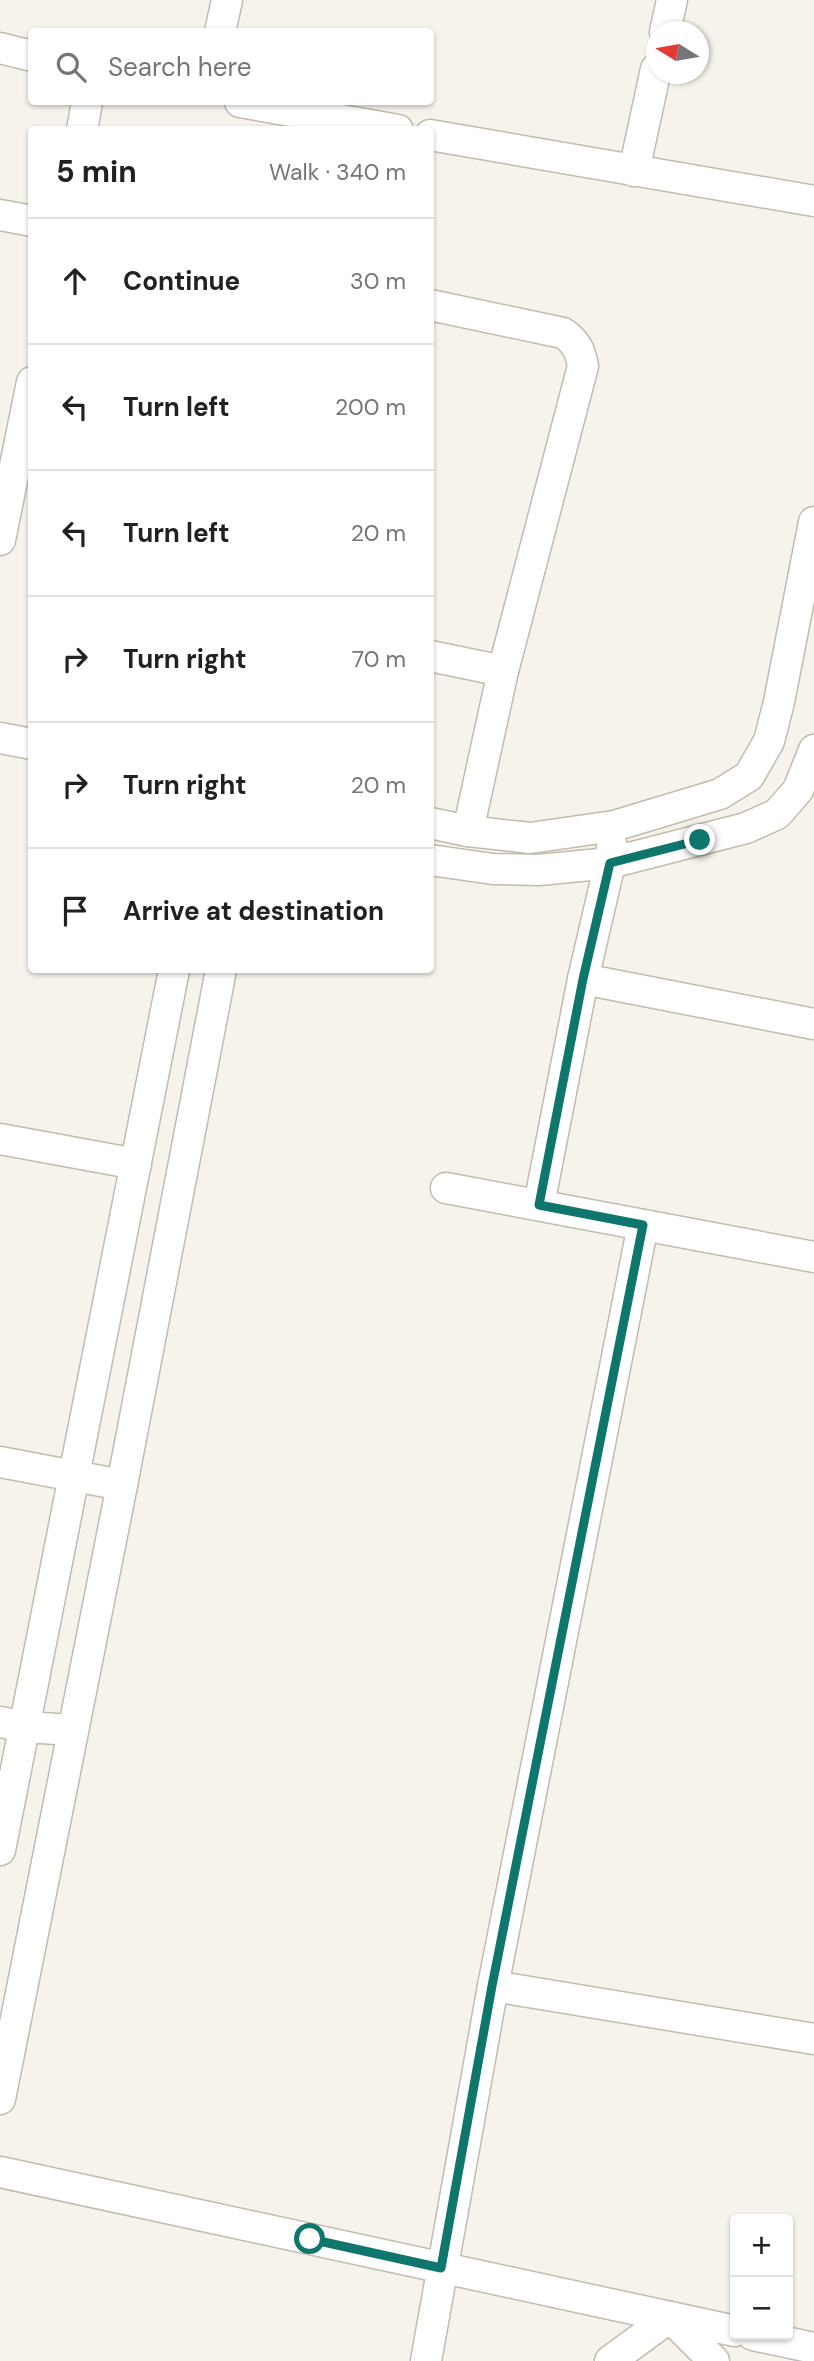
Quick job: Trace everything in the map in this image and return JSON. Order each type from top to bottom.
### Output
[{"type":"street","points":[[221,28],[227,0]]},
{"type":"street","points":[[667,21],[672,0]]},
{"type":"street","points":[[0,48],[28,55]]},
{"type":"street","points":[[634,171],[653,84]]},
{"type":"street","points":[[83,126],[86,105]]},
{"type":"street","points":[[257,105],[375,126]]},
{"type":"street","points":[[434,136],[814,201]]},
{"type":"street","points":[[0,215],[28,219]]},
{"type":"street","points":[[434,305],[563,332],[580,350],[583,366],[503,671],[468,831]]},
{"type":"street","points":[[0,540],[28,402]]},
{"type":"street","points":[[434,824],[468,831],[530,838],[614,826],[720,794],[748,776],[769,741],[814,522]]},
{"type":"street","points":[[434,657],[503,671]]},
{"type":"street","points":[[0,738],[28,743]]},
{"type":"street","points":[[434,861],[493,869],[539,870],[610,863],[746,828],[777,814],[798,790],[814,750]]},
{"type":"street","points":[[539,1205],[583,979],[610,863],[614,826]]},
{"type":"street","points":[[0,1850],[12,1724],[74,1476],[173,973]]},
{"type":"street","points":[[0,2099],[220,973]]},
{"type":"street","points":[[583,979],[814,1024]]},
{"type":"street","points":[[0,1139],[136,1164]]},
{"type":"street","points":[[446,1188],[814,1257]]},
{"type":"street","points":[[426,2361],[492,1986],[643,1225]]},
{"type":"street","points":[[0,1462],[122,1485]]},
{"type":"street","points":[[12,1724],[74,1730]]},
{"type":"street","points":[[492,1986],[814,2039]]},
{"type":"street","points":[[0,2172],[730,2330]]},
{"type":"street","points":[[610,2361],[670,2317]]},
{"type":"street","points":[[670,2317],[714,2361]]},
{"type":"street","points":[[776,2340],[814,2348]]},
{"type":"route","points":[[310,2239],[441,2268],[492,1986],[643,1225],[539,1205],[583,979],[610,863],[700,840]]}]
